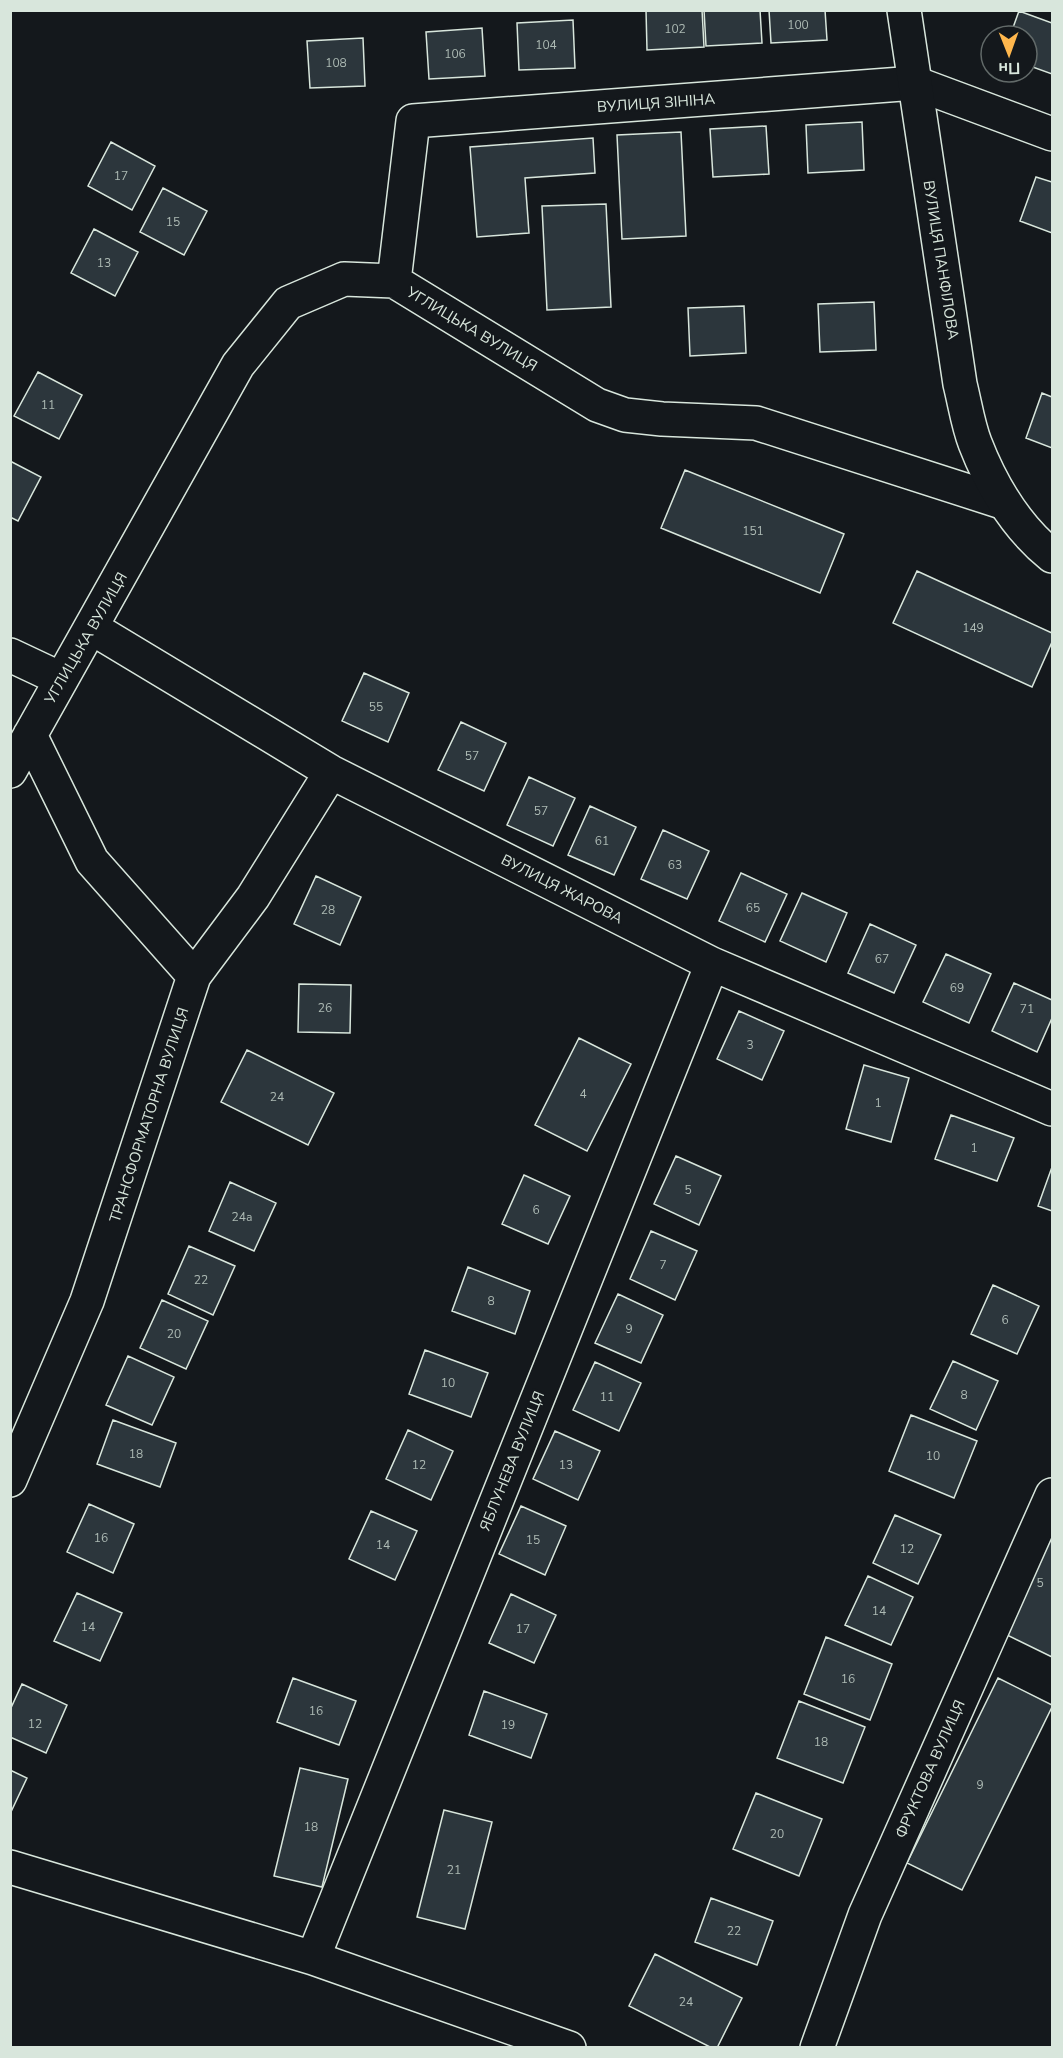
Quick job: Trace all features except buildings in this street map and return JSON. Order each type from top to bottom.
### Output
[{"type":"street","name":"ВУЛИЦЯ ПАНФІЛОВА","points":[[904,10],[960,384],[974,442],[1002,502],[1036,543],[1053,556]]},
{"type":"street","name":"ВУЛИЦЯ ЗІНІНА","points":[[393,281],[413,121],[915,83],[1053,134]]},
{"type":"street","name":"УГЛИЦЬКА ВУЛИЦЯ","points":[[10,771],[238,365],[288,303],[344,279],[393,281],[597,405],[626,415],[756,423],[1002,502]]},
{"type":"street","name":"ВУЛИЦЯ ЖАРОВА","points":[[92,628],[331,772],[712,964],[1053,1109]]},
{"type":"street","points":[[10,655],[61,679]]},
{"type":"street","points":[[30,735],[92,861],[194,976]]},
{"type":"street","name":"ТРАНСФОРМАТОРНА ВУЛИЦЯ","points":[[10,1480],[87,1301],[194,976],[253,897],[331,772]]},
{"type":"street","name":"ЯБЛУНЕВА ВУЛИЦЯ","points":[[312,1958],[712,964]]},
{"type":"street","name":"ФРУКТОВА ВУЛИЦЯ","points":[[817,2048],[865,1915],[1053,1495]]},
{"type":"street","points":[[10,1867],[312,1958],[569,2048]]}]
